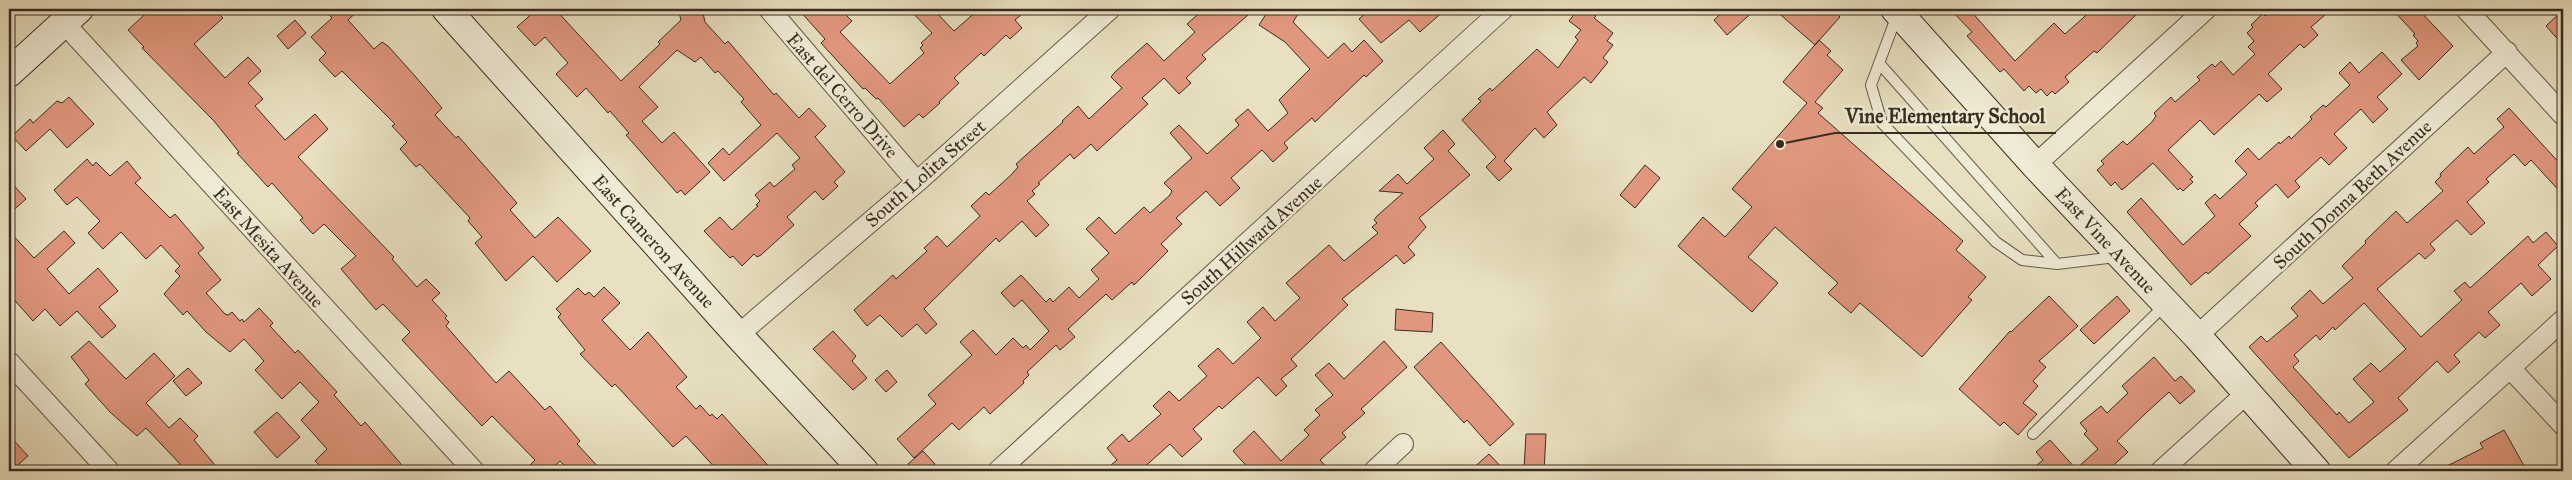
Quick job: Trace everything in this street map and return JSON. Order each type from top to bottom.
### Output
[{"type":"street","name":"East Cameron Avenue","points":[[446,9],[738,335],[864,471]]},
{"type":"street","name":"East del Cerro Drive","points":[[769,9],[917,182]]},
{"type":"street","name":"South Lolita Street","points":[[738,335],[917,182],[1110,9]]},
{"type":"street","name":"South Hillward Avenue","points":[[998,471],[1503,9]]},
{"type":"street","points":[[2036,165],[2206,9]]},
{"type":"street","points":[[2466,9],[2563,114]]},
{"type":"street","name":"East Vine Avenue","points":[[1897,10],[2036,165],[2197,336],[2316,471]]},
{"type":"street","points":[[9,73],[71,16]]},
{"type":"street","name":"East Mesita Avenue","points":[[71,16],[474,471]]},
{"type":"street","name":"South Donna Beth Avenue","points":[[2197,336],[2507,52]]},
{"type":"street","points":[[2396,471],[2563,320]]},
{"type":"street","points":[[9,362],[109,471]]},
{"type":"street","points":[[2510,368],[2563,426]]},
{"type":"street","points":[[2161,471],[2247,393]]},
{"type":"street","points":[[1374,471],[1403,444]]},
{"type":"lane","points":[[1897,10],[1871,85],[1882,123],[1996,242],[2022,260],[2057,264],[2122,257]]},
{"type":"lane","points":[[1879,63],[2057,264]]},
{"type":"lane","points":[[2033,434],[2166,304]]},
{"type":"building","points":[[138,9],[214,9],[223,18],[194,44],[225,78],[248,57],[250,59],[261,71],[248,83],[263,99],[255,106],[285,140],[315,114],[328,129],[298,157],[394,257],[392,259],[417,287],[426,279],[440,293],[432,300],[447,316],[445,318],[449,322],[446,326],[496,383],[509,371],[545,410],[550,406],[580,441],[577,444],[602,471],[570,471],[560,461],[549,471],[524,471],[535,460],[492,416],[482,426],[402,340],[410,332],[383,304],[376,310],[341,269],[356,256],[324,224],[313,234],[300,220],[303,218],[272,183],[268,187],[237,153],[239,152],[214,121],[142,48],[144,47],[128,30],[144,15]]},
{"type":"building","points":[[324,9],[360,9],[348,20],[374,49],[382,42],[388,46],[415,76],[442,108],[435,115],[456,138],[458,136],[517,203],[510,210],[535,238],[558,217],[591,251],[557,282],[533,256],[506,281],[475,243],[482,237],[468,221],[470,218],[420,164],[416,167],[400,149],[407,142],[392,126],[395,124],[342,71],[335,77],[319,60],[326,53],[311,37],[332,18]]},
{"type":"building","points":[[544,9],[555,9],[621,81],[660,44],[658,42],[681,20],[678,9],[702,9],[705,22],[725,44],[728,41],[774,95],[776,93],[799,118],[809,108],[826,126],[815,137],[845,172],[834,182],[838,186],[823,200],[815,191],[787,217],[794,225],[761,255],[757,257],[754,254],[742,266],[733,256],[730,258],[704,231],[720,217],[732,230],[758,206],[756,205],[760,201],[755,195],[770,182],[774,187],[795,169],[792,165],[800,158],[777,133],[724,181],[708,163],[723,148],[729,155],[761,125],[741,102],[744,99],[718,71],[715,73],[701,57],[695,62],[677,50],[639,87],[658,107],[642,121],[662,143],[674,132],[710,172],[685,195],[681,190],[677,193],[626,135],[629,133],[610,111],[608,113],[586,88],[577,97],[556,74],[568,63],[545,37],[535,46],[517,27],[536,10],[539,13]]},
{"type":"building","points":[[798,9],[840,9],[852,21],[840,32],[890,84],[924,53],[920,48],[923,45],[921,43],[932,33],[909,9],[933,9],[954,31],[979,9],[1028,9],[1015,20],[1022,28],[1010,39],[1006,35],[984,56],[981,53],[954,78],[959,83],[940,103],[923,118],[919,114],[904,127],[878,98],[876,99],[865,88],[863,89],[821,43],[825,39]]},
{"type":"building","points":[[1204,9],[1255,9],[1202,55],[1206,59],[1186,78],[1191,83],[1179,94],[1164,78],[1142,98],[1148,104],[1097,151],[1091,144],[1074,159],[1070,154],[1038,183],[1040,184],[1032,191],[1035,194],[1027,201],[1049,225],[1036,237],[1022,221],[999,242],[996,238],[924,309],[937,324],[926,334],[917,324],[902,337],[880,315],[867,326],[854,310],[893,275],[896,279],[927,251],[924,248],[937,236],[947,247],[980,216],[971,206],[986,192],[989,195],[1011,175],[1018,167],[1016,164],[1078,106],[1089,119],[1122,88],[1111,77],[1147,43],[1164,61],[1195,32],[1187,24]]},
{"type":"building","points":[[1278,9],[1301,9],[1293,22],[1328,58],[1344,43],[1352,52],[1364,40],[1383,61],[1366,77],[1364,75],[1315,122],[1312,118],[1284,143],[1288,148],[1273,162],[1262,150],[1231,178],[1240,188],[1220,206],[1206,191],[1176,218],[1182,224],[1161,244],[1168,251],[1134,285],[1132,282],[1112,300],[1106,294],[1068,329],[1075,337],[1060,350],[1056,345],[1027,372],[1029,375],[1023,381],[1024,383],[990,414],[984,407],[959,430],[952,423],[914,458],[897,439],[936,404],[928,395],[972,355],[960,342],[973,330],[996,355],[1013,338],[1023,348],[1026,345],[1030,350],[1049,331],[1022,300],[1014,307],[1001,293],[1021,275],[1046,302],[1050,298],[1053,302],[1069,287],[1079,298],[1099,279],[1091,270],[1109,253],[1086,229],[1099,217],[1115,234],[1144,207],[1150,213],[1170,195],[1172,191],[1164,183],[1192,158],[1170,133],[1179,125],[1207,154],[1239,125],[1235,120],[1248,109],[1268,131],[1288,113],[1279,100],[1310,69],[1285,42],[1259,25],[1268,11],[1274,15]]},
{"type":"building","points":[[1370,9],[1446,9],[1420,32],[1409,20],[1381,43],[1359,19]]},
{"type":"building","points":[[1578,9],[1586,9],[1613,33],[1607,41],[1613,45],[1603,58],[1608,62],[1591,83],[1584,77],[1547,112],[1557,125],[1544,138],[1535,128],[1504,161],[1512,169],[1499,181],[1486,167],[1496,157],[1462,120],[1481,101],[1478,99],[1490,88],[1492,91],[1537,49],[1558,68],[1578,40],[1575,37],[1581,30],[1569,21]]},
{"type":"building","points":[[1726,9],[1756,9],[1727,35],[1714,20]]},
{"type":"building","points":[[1774,9],[1831,9],[1840,17],[1815,45]]},
{"type":"building","points":[[1950,9],[1969,9],[2015,61],[2054,23],[2065,34],[2093,9],[2142,9],[2097,53],[2094,51],[2065,77],[2069,82],[2055,94],[2052,91],[2047,96],[2041,89],[2036,93],[2029,86],[2024,91],[2004,69],[2000,72],[1967,36],[1972,32]]},
{"type":"building","points":[[2273,9],[2332,9],[2311,27],[2318,35],[2304,48],[2300,44],[2268,74],[2282,89],[2267,102],[2259,94],[2214,135],[2200,120],[2168,150],[2193,177],[2190,179],[2193,182],[2183,191],[2180,188],[2178,190],[2153,163],[2122,190],[2115,182],[2111,186],[2097,170],[2104,164],[2101,161],[2123,141],[2127,145],[2152,122],[2156,116],[2154,113],[2171,97],[2175,102],[2200,80],[2197,77],[2212,64],[2215,67],[2221,61],[2233,75],[2255,54],[2248,47],[2254,41],[2247,33],[2253,27],[2251,25],[2263,13],[2265,16]]},
{"type":"building","points":[[2392,9],[2418,9],[2453,46],[2419,80],[2401,60],[2418,46],[2416,43],[2418,41],[2413,35],[2415,34]]},
{"type":"building","points":[[2563,10],[2563,45],[2546,26]]},
{"type":"building","points":[[295,20],[306,33],[288,49],[277,36]]},
{"type":"building","points":[[1819,40],[1831,51],[1827,55],[1843,70],[1815,102],[1823,108],[1818,113],[1963,241],[1956,250],[1986,277],[1968,297],[1972,300],[1922,357],[1860,303],[1851,313],[1828,293],[1838,283],[1775,227],[1748,257],[1778,283],[1752,312],[1678,246],[1703,217],[1725,237],[1752,207],[1732,189],[1807,103],[1783,82]]},
{"type":"building","points":[[2382,52],[2402,74],[2377,97],[2388,109],[2373,123],[2361,109],[2334,134],[2347,148],[2329,165],[2321,157],[2295,181],[2300,187],[2288,198],[2276,184],[2255,203],[2258,206],[2239,224],[2251,236],[2208,274],[2206,272],[2191,285],[2127,212],[2141,198],[2183,245],[2215,216],[2205,203],[2215,194],[2220,199],[2247,174],[2235,161],[2248,148],[2259,160],[2279,142],[2280,144],[2289,136],[2291,139],[2312,119],[2310,117],[2323,105],[2326,107],[2350,85],[2339,73],[2350,62],[2359,73]]},
{"type":"building","points":[[69,97],[94,124],[67,148],[50,129],[26,151],[12,136],[30,119],[33,123],[57,101],[62,103]]},
{"type":"building","points":[[2509,108],[2563,167],[2563,195],[2531,160],[2525,166],[2514,154],[2486,179],[2489,182],[2467,202],[2485,223],[2471,235],[2457,220],[2430,244],[2435,250],[2425,259],[2419,253],[2377,289],[2421,337],[2462,300],[2454,291],[2465,282],[2470,288],[2528,236],[2533,243],[2546,232],[2558,246],[2538,265],[2551,279],[2532,296],[2521,283],[2488,312],[2500,325],[2485,338],[2479,332],[2454,355],[2460,362],[2448,373],[2437,361],[2398,398],[2408,410],[2349,458],[2249,347],[2261,336],[2267,342],[2298,316],[2291,308],[2310,290],[2323,304],[2353,278],[2342,266],[2396,211],[2407,223],[2443,191],[2435,182],[2441,176],[2440,174],[2468,147],[2474,154],[2504,127],[2497,119]],"holes":[[[2364,303],[2406,349],[2380,372],[2371,363],[2353,379],[2374,402],[2349,423],[2339,412],[2337,415],[2293,367],[2299,361],[2294,355],[2316,335],[2320,340],[2333,327],[2335,330]]]},
{"type":"building","points":[[1443,130],[1455,144],[1448,151],[1470,175],[1419,218],[1426,227],[1408,247],[1415,255],[1404,264],[1396,255],[1342,299],[1348,305],[1291,359],[1297,366],[1281,379],[1287,386],[1276,396],[1258,377],[1222,409],[1219,406],[1193,429],[1202,439],[1182,457],[1170,444],[1140,471],[1104,471],[1117,460],[1107,448],[1122,434],[1129,442],[1161,414],[1153,406],[1169,391],[1179,401],[1207,376],[1198,366],[1218,348],[1233,364],[1261,338],[1247,322],[1263,307],[1275,321],[1300,298],[1286,283],[1329,245],[1344,261],[1378,233],[1372,227],[1377,223],[1374,220],[1403,193],[1379,191],[1398,174],[1407,184],[1434,159],[1424,148]]},
{"type":"building","points":[[87,159],[93,166],[96,162],[110,176],[127,161],[141,178],[135,183],[170,218],[175,214],[204,248],[198,253],[221,280],[206,293],[225,314],[228,315],[232,312],[240,321],[242,319],[244,322],[259,308],[273,323],[270,326],[295,353],[298,350],[337,392],[334,395],[361,426],[365,422],[407,471],[326,471],[315,461],[327,449],[301,420],[319,402],[300,382],[282,399],[255,370],[264,361],[244,339],[230,352],[206,332],[187,311],[183,315],[164,294],[180,276],[175,271],[180,266],[161,245],[146,259],[121,232],[103,249],[88,233],[100,221],[77,197],[67,205],[54,190]]},
{"type":"building","points":[[1645,165],[1660,178],[1635,208],[1620,195]]},
{"type":"building","points":[[9,180],[26,199],[9,214]]},
{"type":"building","points":[[9,231],[34,258],[64,231],[75,243],[47,269],[69,294],[98,268],[118,291],[99,307],[116,326],[102,338],[77,311],[60,326],[45,309],[33,321],[9,294]]},
{"type":"building","points":[[604,287],[620,303],[602,320],[630,350],[648,332],[687,377],[676,387],[696,409],[700,405],[710,416],[712,414],[717,419],[722,414],[773,471],[718,471],[686,436],[673,447],[615,384],[612,387],[580,354],[585,350],[558,317],[561,314],[556,309],[578,288],[585,295],[589,292],[594,297]]},
{"type":"building","points":[[2049,296],[2078,326],[2039,361],[2046,367],[2033,381],[2038,386],[2023,403],[2037,414],[2018,435],[2004,422],[2000,426],[1959,389],[2010,331]]},
{"type":"building","points":[[2117,296],[2130,311],[2094,344],[2080,330]]},
{"type":"building","points":[[1396,309],[1433,313],[1432,332],[1395,330]]},
{"type":"building","points":[[833,331],[856,356],[852,361],[867,378],[853,390],[813,349]]},
{"type":"building","points":[[89,341],[126,379],[154,353],[175,376],[146,403],[169,428],[180,418],[198,436],[194,440],[220,471],[171,471],[180,464],[146,428],[137,436],[110,412],[85,384],[89,380],[71,357]]},
{"type":"building","points":[[1384,341],[1407,367],[1361,409],[1365,413],[1342,433],[1346,437],[1320,460],[1330,471],[1251,471],[1233,451],[1254,431],[1281,461],[1309,435],[1304,430],[1320,415],[1315,410],[1333,395],[1315,375],[1329,363],[1344,379]]},
{"type":"building","points":[[1441,342],[1514,424],[1490,446],[1467,420],[1464,423],[1414,367]]},
{"type":"building","points":[[2154,357],[2175,381],[2181,376],[2195,391],[2180,404],[2169,392],[2117,441],[2128,452],[2107,471],[2030,471],[2043,460],[2036,452],[2050,440],[2076,469],[2098,449],[2084,434],[2087,431],[2080,423],[2101,406],[2107,413],[2128,393],[2122,386]]},
{"type":"building","points":[[188,368],[202,383],[186,396],[173,381]]},
{"type":"building","points":[[887,370],[897,382],[886,392],[875,380]]},
{"type":"building","points":[[277,412],[300,437],[277,458],[254,432]]},
{"type":"building","points":[[2504,430],[2527,471],[2437,471],[2483,448],[2480,443]]},
{"type":"building","points":[[1526,434],[1546,434],[1544,471],[1524,470]]},
{"type":"building","points":[[9,435],[28,456],[11,471],[9,471]]},
{"type":"building","points":[[923,451],[935,464],[927,471],[915,471],[908,464]]},
{"type":"building","points":[[1489,454],[1505,471],[1470,471]]},
{"type":"place","name":"Vine Elementary School","points":[[1780,144]]}]
